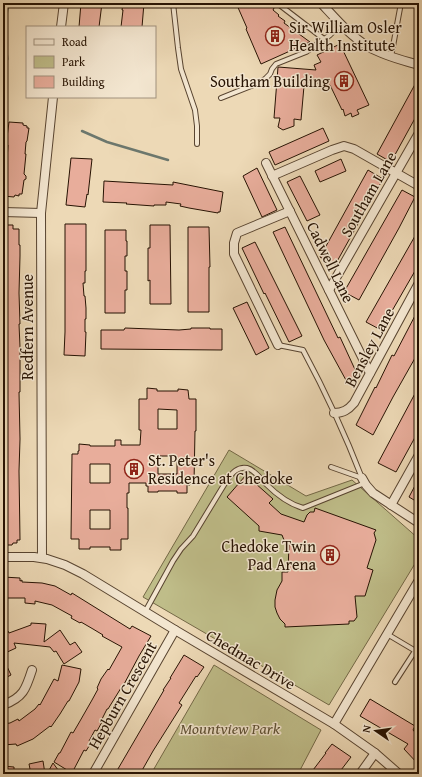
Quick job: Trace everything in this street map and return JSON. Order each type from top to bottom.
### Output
[{"type":"street","points":[[61,26],[64,3]]},
{"type":"street","points":[[321,3],[349,32],[370,48],[391,57],[419,65]]},
{"type":"street","name":"Redfern Avenue","points":[[42,558],[41,213],[53,98]]},
{"type":"street","name":"Southam Lane","points":[[329,290],[419,133]]},
{"type":"street","points":[[272,176],[344,146],[354,149],[419,186]]},
{"type":"street","name":"Cadwell Lane","points":[[266,164],[370,373]]},
{"type":"street","points":[[278,345],[234,254],[234,243],[237,233],[290,211]]},
{"type":"street","points":[[3,212],[41,213]]},
{"type":"street","name":"Bensley Lane","points":[[334,413],[341,413],[348,410],[354,403],[419,283]]},
{"type":"street","points":[[391,505],[419,455]]},
{"type":"street","points":[[364,480],[373,493],[419,522]]},
{"type":"street","name":"Chedmac Drive","points":[[3,557],[42,558],[65,565],[83,574],[334,724],[375,754],[399,774]]},
{"type":"street","points":[[334,724],[419,580]]},
{"type":"street","name":"Hepburn Crescent","points":[[93,774],[175,630]]},
{"type":"street","points":[[3,705],[20,696],[28,684],[32,670]]},
{"type":"street","points":[[360,774],[375,754]]},
{"type":"lane","points":[[173,3],[181,68],[195,110],[197,144]]},
{"type":"lane","points":[[277,3],[324,39]]},
{"type":"lane","points":[[391,57],[401,3]]},
{"type":"lane","points":[[221,98],[261,82],[270,74],[276,64],[306,52],[332,34],[341,24]]},
{"type":"lane","points":[[278,345],[302,350],[311,365],[350,446],[364,480]]},
{"type":"lane","points":[[331,467],[364,480]]},
{"type":"lane","points":[[145,612],[173,561],[181,549],[194,536],[231,474],[237,469],[246,468],[252,470],[286,501],[303,508],[364,480]]},
{"type":"lane","points":[[387,634],[417,652]]},
{"type":"lane","points":[[395,682],[417,652],[419,643]]},
{"type":"green space","points":[[229,450],[306,496],[352,480],[419,539],[419,557],[329,705],[143,597]]},
{"type":"green space","name":"Mountview Park","points":[[214,665],[321,730],[298,774],[151,774]]},
{"type":"water","points":[[3,3],[9,3],[6,23],[8,59],[3,76]]},
{"type":"building","points":[[81,3],[102,3],[99,26],[79,26]]},
{"type":"building","points":[[123,3],[144,3],[142,26],[121,26]]},
{"type":"building","name":"Sir William Osler Health Institute","points":[[236,3],[267,3],[274,8],[273,10],[279,15],[278,16],[285,21],[284,23],[310,42],[261,64]]},
{"type":"building","points":[[340,44],[369,105],[357,110],[359,114],[352,117],[351,113],[345,116],[343,109],[342,110],[330,85],[328,86],[327,84],[306,82],[304,86],[301,120],[294,119],[294,126],[283,130],[278,127],[280,118],[274,118],[278,67],[316,70],[314,65],[321,62],[317,55]]},
{"type":"building","points":[[419,77],[419,111],[391,162],[377,154]]},
{"type":"building","points":[[9,122],[23,123],[23,125],[29,128],[25,154],[24,174],[26,179],[24,180],[22,194],[19,194],[19,196],[15,195],[14,197],[3,196],[3,169],[4,160],[7,160],[8,145],[6,145]]},
{"type":"building","points":[[323,128],[329,141],[275,165],[269,152]]},
{"type":"building","points":[[71,158],[92,159],[88,195],[87,194],[85,207],[66,205]]},
{"type":"building","points":[[341,159],[346,171],[320,182],[315,171]]},
{"type":"building","points":[[257,168],[277,210],[262,217],[243,176]]},
{"type":"building","points":[[368,170],[383,179],[335,265],[320,257]]},
{"type":"building","points":[[300,176],[320,215],[307,221],[287,182]]},
{"type":"building","points":[[104,181],[173,185],[173,182],[223,192],[220,212],[218,213],[189,208],[180,206],[181,204],[166,202],[166,205],[154,206],[103,202]]},
{"type":"building","points":[[402,190],[415,197],[359,300],[344,292]]},
{"type":"building","points":[[65,224],[86,224],[86,271],[85,283],[83,283],[86,308],[85,356],[64,355]]},
{"type":"building","points":[[3,225],[13,225],[13,229],[19,229],[20,245],[20,540],[17,540],[17,543],[13,543],[12,545],[3,545]]},
{"type":"building","points":[[150,225],[170,225],[171,304],[150,304],[148,248],[150,248]]},
{"type":"building","points":[[188,227],[209,227],[209,312],[188,312]]},
{"type":"building","points":[[285,227],[338,338],[340,337],[358,376],[347,382],[324,340],[273,232]]},
{"type":"building","points":[[105,230],[126,230],[127,256],[125,256],[125,271],[127,271],[127,290],[125,290],[125,313],[105,313]]},
{"type":"building","points":[[415,236],[419,238],[419,264],[381,330],[366,322]]},
{"type":"building","points":[[255,242],[302,336],[289,342],[242,248]]},
{"type":"building","points":[[247,302],[269,348],[256,355],[233,308]]},
{"type":"building","points":[[419,308],[419,351],[373,435],[356,425],[392,355],[394,356]]},
{"type":"building","points":[[125,328],[179,330],[191,328],[222,329],[222,350],[101,349],[101,330],[124,330]]},
{"type":"building","points":[[419,386],[419,430],[396,472],[378,463]]},
{"type":"building","name":"St. Peter's Residence at Chedoke","points":[[147,388],[157,389],[157,391],[178,391],[178,389],[188,390],[189,399],[196,399],[194,483],[187,485],[187,493],[177,493],[177,491],[148,492],[148,486],[146,486],[146,483],[129,483],[129,493],[127,493],[128,539],[121,539],[121,550],[110,550],[110,547],[90,547],[90,549],[79,549],[79,539],[71,539],[72,454],[78,454],[79,444],[90,446],[115,446],[115,440],[121,440],[121,445],[140,445],[141,430],[139,430],[139,399],[147,399]],"holes":[[[158,409],[177,410],[177,429],[158,429]],[[158,456],[177,456],[177,474],[158,474]],[[90,464],[110,464],[110,483],[90,483]],[[90,510],[110,510],[110,529],[90,529]]]},
{"type":"building","name":"Chedoke Twin Pad Arena","points":[[246,475],[273,499],[269,503],[281,514],[304,522],[307,515],[310,512],[314,512],[315,508],[376,530],[374,533],[376,540],[367,568],[373,570],[365,596],[355,596],[357,617],[354,621],[349,621],[349,624],[285,627],[285,624],[277,613],[275,600],[277,590],[282,581],[282,572],[288,572],[289,544],[284,540],[282,535],[259,531],[259,526],[227,497]]},
{"type":"building","points":[[419,478],[419,503],[409,497]]},
{"type":"building","points":[[3,577],[20,578],[20,581],[22,580],[22,582],[42,583],[55,586],[71,595],[72,593],[130,629],[132,626],[151,636],[122,688],[107,709],[97,731],[95,730],[89,741],[91,743],[86,751],[84,750],[72,773],[54,762],[92,700],[101,679],[108,669],[109,670],[122,647],[81,622],[80,623],[71,618],[72,616],[52,605],[35,601],[35,604],[25,603],[25,598],[3,598]]},
{"type":"building","points":[[31,623],[46,624],[44,642],[60,630],[70,645],[75,642],[82,652],[64,664],[56,651],[54,652],[50,647],[14,643],[16,648],[3,654],[3,633],[8,631],[9,633],[31,625]]},
{"type":"building","points":[[184,655],[204,667],[197,677],[196,676],[179,703],[182,705],[140,774],[115,774],[163,690]]},
{"type":"building","points":[[3,658],[11,675],[3,679]]},
{"type":"building","points":[[62,665],[81,669],[79,682],[69,701],[51,727],[50,726],[33,739],[17,746],[16,744],[3,745],[3,724],[10,723],[18,719],[19,721],[35,709],[39,704],[40,705],[54,679],[58,681]]},
{"type":"building","points":[[370,699],[415,726],[413,730],[419,737],[419,765],[404,749],[408,744],[360,716]]},
{"type":"building","points":[[332,744],[351,757],[338,774],[310,774],[326,753]]},
{"type":"building","points":[[43,761],[45,774],[31,774],[29,764]]},
{"type":"building","points":[[53,763],[61,774],[47,774]]},
{"type":"building","points":[[3,766],[14,767],[14,774],[3,774]]},
{"type":"waterway","points":[[82,131],[107,142],[168,160]]},
{"type":"place","name":"Sir William Osler Health Institute","points":[[275,36]]},
{"type":"place","name":"Southam Building","points":[[344,81]]},
{"type":"place","name":"St. Peter's Residence at Chedoke","points":[[134,469]]},
{"type":"place","name":"Chedoke Twin Pad Arena","points":[[330,555]]}]
